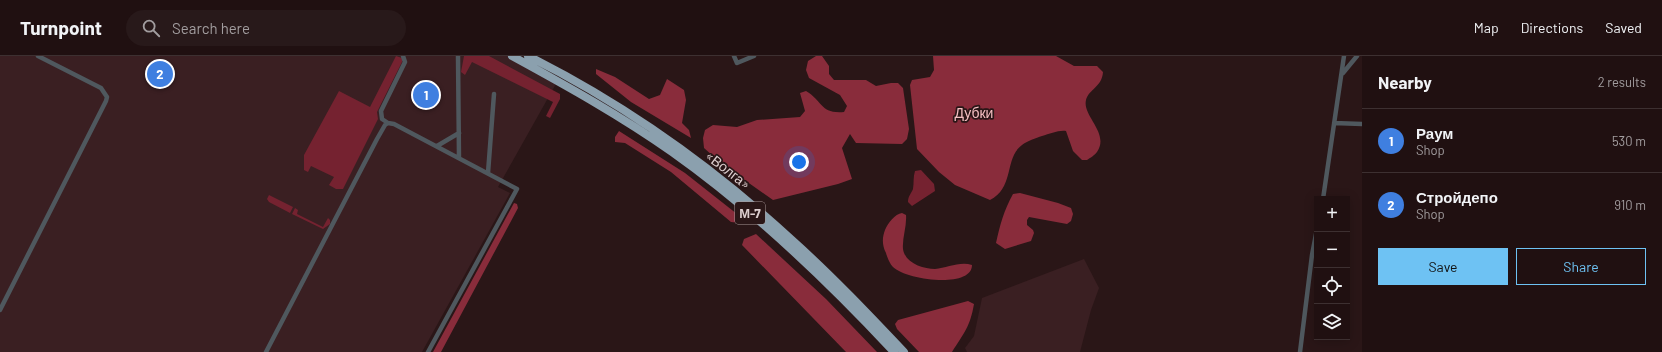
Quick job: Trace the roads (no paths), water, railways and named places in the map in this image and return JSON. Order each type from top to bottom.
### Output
[{"type":"highway","name":"«Волга»","points":[[512,56],[588,97],[673,153],[746,209],[842,297],[894,352]]},
{"type":"highway","name":"«Волга»","points":[[528,56],[584,86],[645,125],[684,152],[738,194],[810,256],[848,293],[904,352]]},
{"type":"street","points":[[0,310],[107,97],[101,88],[38,56]]},
{"type":"street","points":[[404,56],[404,62],[380,111],[382,119],[437,146],[517,189],[428,352]]},
{"type":"street","points":[[458,56],[459,158]]},
{"type":"street","points":[[734,56],[737,63],[754,56]]},
{"type":"street","points":[[1323,196],[1344,56]]},
{"type":"street","points":[[1342,74],[1357,56]]},
{"type":"street","points":[[488,173],[494,94]]},
{"type":"street","points":[[266,352],[377,139],[385,125],[388,123]]},
{"type":"street","points":[[1334,123],[1362,124]]},
{"type":"street","points":[[437,146],[459,133]]},
{"type":"street","points":[[1300,352],[1312,255],[1316,232]]},
{"type":"place","name":"Стройдепо","points":[[160,74]]},
{"type":"place","name":"Раум","points":[[426,95]]},
{"type":"park label","name":"Дубки","points":[[974,113]]}]
